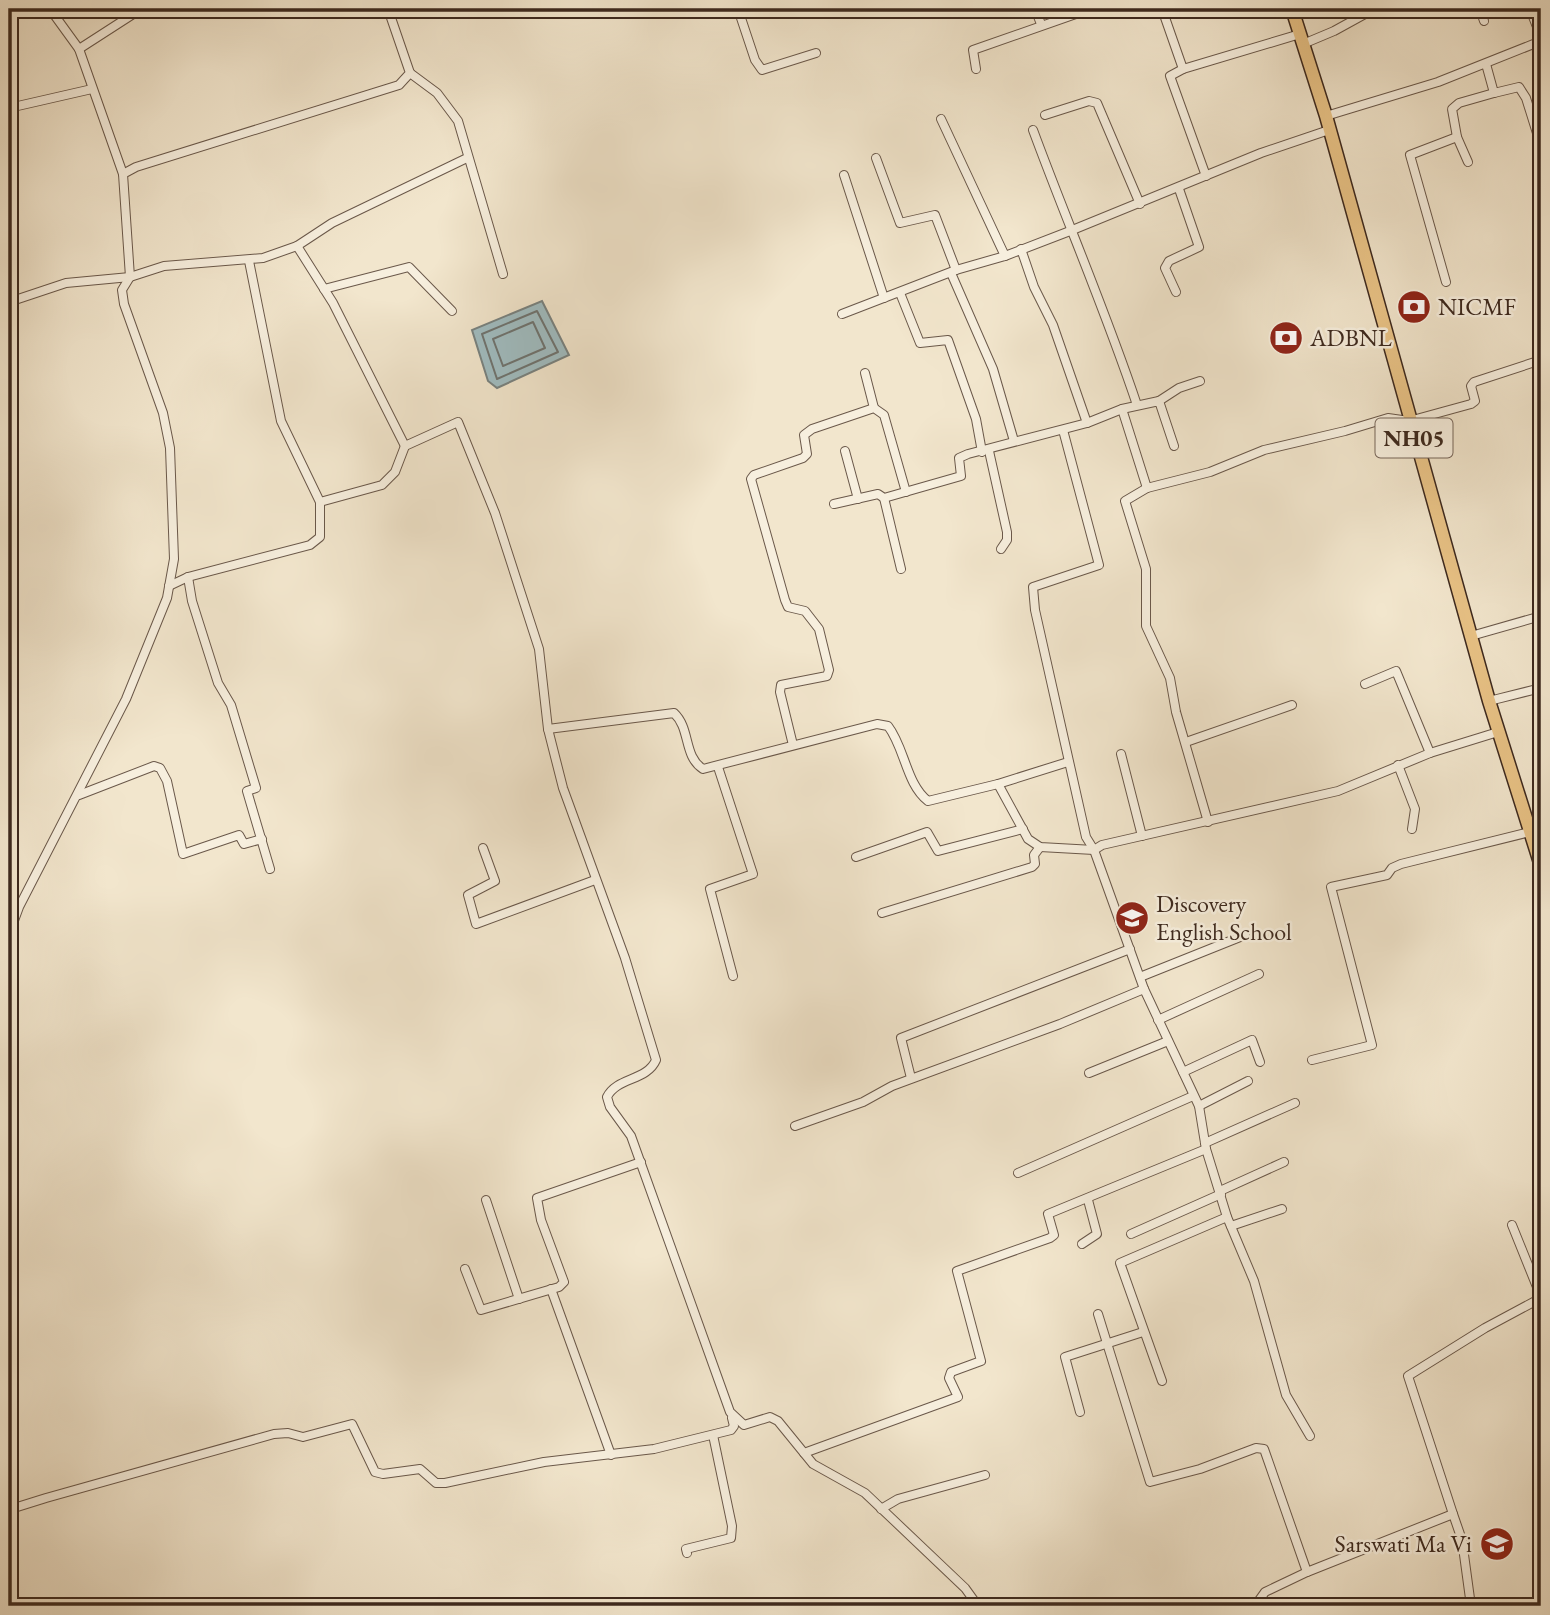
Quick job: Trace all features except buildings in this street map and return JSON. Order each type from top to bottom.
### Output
[{"type":"main road","name":"NH05","points":[[1292,9],[1326,116],[1498,732],[1541,866]]},
{"type":"street","points":[[50,9],[79,49],[123,174],[130,277]]},
{"type":"street","points":[[79,49],[141,9]]},
{"type":"street","points":[[388,9],[410,73],[437,93],[458,121],[503,274]]},
{"type":"street","points":[[738,9],[755,60],[762,71],[816,54]]},
{"type":"street","points":[[1035,9],[1041,24]]},
{"type":"street","points":[[976,69],[973,50],[1090,9]]},
{"type":"street","points":[[1163,9],[1183,69]]},
{"type":"street","points":[[1206,176],[1170,76],[1183,69],[1334,32],[1374,9]]},
{"type":"street","points":[[1480,9],[1484,21]]},
{"type":"street","points":[[1326,116],[1438,82],[1541,39],[1530,9]]},
{"type":"street","points":[[1486,64],[1494,93]]},
{"type":"street","points":[[123,174],[136,167],[399,85],[410,73]]},
{"type":"street","points":[[1468,162],[1457,137],[1452,109],[1459,103],[1519,87],[1526,99],[1541,146]]},
{"type":"street","points":[[9,108],[92,89]]},
{"type":"street","points":[[1045,115],[1093,100],[1097,103],[1140,204]]},
{"type":"street","points":[[941,119],[1005,256]]},
{"type":"street","points":[[1033,130],[1070,231],[1113,332],[1137,405]]},
{"type":"street","points":[[842,314],[954,271],[1005,256],[1179,189],[1261,153],[1329,130]]},
{"type":"street","points":[[1446,282],[1410,155],[1457,137]]},
{"type":"street","points":[[876,158],[900,223],[935,215],[993,369],[1014,441]]},
{"type":"street","points":[[9,934],[19,907],[127,699],[169,586],[175,540],[170,448],[163,413],[124,304],[122,290],[130,277],[138,272],[164,266],[248,261],[297,246],[332,223],[467,159]]},
{"type":"street","points":[[844,175],[884,298]]},
{"type":"street","points":[[1176,292],[1165,268],[1169,261],[1199,247],[1179,189]]},
{"type":"street","points":[[297,246],[324,289],[405,446]]},
{"type":"street","points":[[1021,249],[1034,287],[1053,325],[1087,423]]},
{"type":"street","points":[[169,586],[188,577],[310,545],[320,537],[320,502],[281,421],[248,261]]},
{"type":"street","points":[[324,289],[409,267],[452,310]]},
{"type":"street","points":[[9,302],[66,283],[130,277]]},
{"type":"street","points":[[900,293],[920,343],[948,340],[986,451],[1007,532],[1007,540],[1002,549]]},
{"type":"street","points":[[1208,822],[1171,678],[1146,626],[1146,569],[1125,501],[1147,488],[1210,472],[1265,450],[1345,432],[1388,418],[1409,421],[1471,404],[1475,401],[1471,386],[1474,382],[1541,360]]},
{"type":"street","points":[[865,373],[874,408],[884,415],[906,492]]},
{"type":"street","points":[[884,498],[961,476],[959,458],[1087,423],[1122,408],[1159,401],[1179,388],[1200,381]]},
{"type":"street","points":[[1159,401],[1174,446]]},
{"type":"street","points":[[793,745],[780,692],[781,685],[827,676],[830,670],[818,629],[805,611],[788,607],[785,600],[751,479],[803,458],[807,454],[804,435],[813,429],[874,408]]},
{"type":"street","points":[[1122,408],[1147,488]]},
{"type":"street","points":[[9,1513],[14,1508],[46,1497],[274,1434],[288,1433],[303,1437],[352,1424],[374,1472],[383,1474],[420,1469],[436,1483],[544,1462],[611,1455],[713,1435],[734,1426],[631,1136],[610,1107],[607,1097],[611,1089],[646,1072],[656,1060],[625,958],[564,788],[548,729],[539,649],[495,513],[457,422],[405,446],[391,480],[382,485],[320,502]]},
{"type":"street","points":[[1063,430],[1099,565],[1039,583],[1033,587],[1032,593],[1086,837],[1094,850],[1144,989],[1199,1107],[1206,1146],[1227,1217],[1254,1280],[1286,1395],[1310,1436]]},
{"type":"street","points":[[845,451],[858,499]]},
{"type":"street","points":[[834,504],[878,494],[884,498],[901,569]]},
{"type":"street","points":[[188,577],[192,601],[218,682],[231,705],[252,772],[256,788],[247,791],[270,869]]},
{"type":"street","points":[[1471,636],[1541,616]]},
{"type":"street","points":[[1365,684],[1396,671],[1430,753]]},
{"type":"street","points":[[1489,701],[1541,688]]},
{"type":"street","points":[[1186,742],[1292,705]]},
{"type":"street","points":[[548,729],[674,713],[695,764],[703,769],[877,724],[888,726],[898,738],[919,794],[928,801],[998,784],[1068,762]]},
{"type":"street","points":[[998,784],[1028,839],[1040,848],[1094,850],[1142,836],[1338,791],[1430,753],[1498,732]]},
{"type":"street","points":[[1121,754],[1142,836]]},
{"type":"street","points":[[1398,765],[1415,809],[1412,829]]},
{"type":"street","points":[[79,795],[154,766],[160,768],[167,781],[183,854],[239,835],[244,844],[262,839]]},
{"type":"street","points":[[719,767],[753,874],[710,889],[733,976]]},
{"type":"street","points":[[856,857],[927,832],[938,851],[1023,829]]},
{"type":"street","points":[[1312,1060],[1372,1045],[1331,887],[1387,876],[1392,868],[1401,864],[1530,832]]},
{"type":"street","points":[[483,848],[495,881],[468,895],[476,924],[595,880]]},
{"type":"street","points":[[882,913],[1032,867],[1035,864],[1034,855],[1040,848]]},
{"type":"street","points":[[1140,977],[1245,935]]},
{"type":"street","points":[[911,1078],[901,1038],[1130,949]]},
{"type":"street","points":[[1158,1020],[1259,974]]},
{"type":"street","points":[[795,1126],[863,1102],[911,1078],[1060,1024],[1144,989]]},
{"type":"street","points":[[1183,1072],[1252,1040],[1260,1062]]},
{"type":"street","points":[[1089,1073],[1168,1041]]},
{"type":"street","points":[[1199,1107],[1248,1081]]},
{"type":"street","points":[[1018,1173],[1193,1096]]},
{"type":"street","points":[[804,1453],[958,1397],[949,1378],[951,1372],[981,1361],[957,1271],[1050,1238],[1054,1235],[1048,1214],[1087,1200],[1295,1103]]},
{"type":"street","points":[[1131,1234],[1284,1162]]},
{"type":"street","points":[[464,1269],[481,1310],[551,1289],[564,1282],[541,1220],[537,1198],[640,1163]]},
{"type":"street","points":[[486,1200],[519,1299]]},
{"type":"street","points":[[1082,1244],[1097,1234],[1087,1200]]},
{"type":"street","points":[[1231,1226],[1282,1209]]},
{"type":"street","points":[[1162,1381],[1120,1263],[1227,1217]]},
{"type":"street","points":[[1471,1606],[1462,1540],[1408,1376],[1541,1297],[1512,1225]]},
{"type":"street","points":[[551,1289],[611,1455]]},
{"type":"street","points":[[1098,1314],[1150,1482],[1200,1469],[1256,1448],[1264,1449],[1307,1572]]},
{"type":"street","points":[[1080,1412],[1065,1357],[1143,1332]]},
{"type":"street","points":[[730,1412],[744,1425],[770,1417],[778,1421],[821,1471],[865,1493],[965,1588],[978,1606]]},
{"type":"street","points":[[687,1553],[686,1549],[731,1538],[732,1526],[713,1435]]},
{"type":"street","points":[[881,1509],[898,1499],[985,1475]]},
{"type":"street","points":[[1255,1606],[1265,1592],[1307,1572],[1453,1514]]},
{"type":"water","points":[[542,301],[569,355],[497,388],[488,381],[472,330]]},
{"type":"place","name":"NICMF","points":[[1414,307]]},
{"type":"place","name":"ADBNL","points":[[1286,338]]},
{"type":"place","name":"Discovery English School","points":[[1132,918]]},
{"type":"place","name":"Sarswati Ma Vi","points":[[1497,1544]]}]
